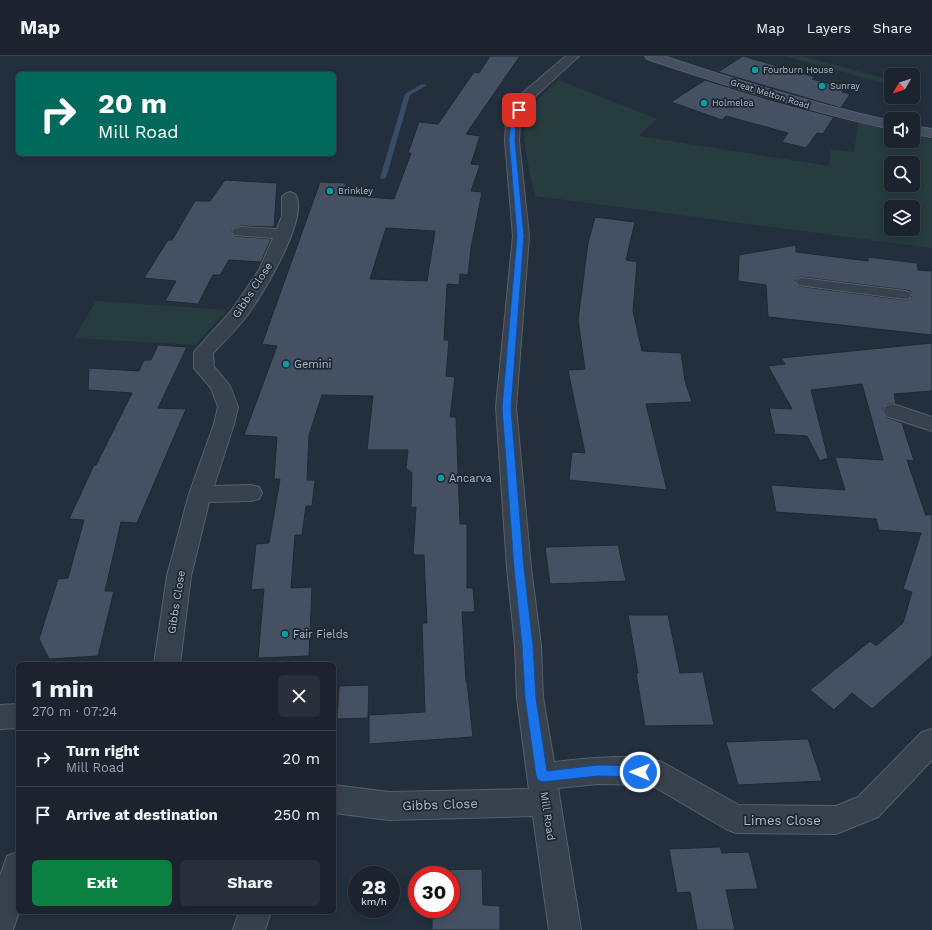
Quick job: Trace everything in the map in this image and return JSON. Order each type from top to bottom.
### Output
[{"type":"street","name":"Mill Road","points":[[564,930],[530,698],[528,646],[519,568],[506,408],[521,236],[512,140],[514,120],[524,99],[550,74],[573,56]]},
{"type":"street","name":"Great Melton Road","points":[[651,56],[720,80],[786,100],[884,123]]},
{"type":"street","points":[[920,131],[932,133]]},
{"type":"street","name":"Gibbs Close","points":[[167,662],[178,576],[200,494],[224,424],[228,407],[220,386],[204,368],[203,352],[239,314],[268,270],[284,234],[290,216],[290,197]]},
{"type":"street","points":[[240,232],[284,234]]},
{"type":"street","points":[[893,411],[932,424]]},
{"type":"street","points":[[200,494],[251,494]]},
{"type":"street","points":[[0,717],[16,716]]},
{"type":"street","name":"Limes Close","points":[[544,789],[598,771],[654,772],[736,820],[836,820],[868,807],[932,741]]},
{"type":"street","name":"Gibbs Close","points":[[336,799],[389,806],[544,789]]},
{"type":"street","points":[[0,924],[16,873]]},
{"type":"street","points":[[249,930],[254,914]]},
{"type":"lane","points":[[802,282],[904,294]]},
{"type":"green space","points":[[784,56],[801,56],[884,78],[884,83]]},
{"type":"green space","points":[[559,80],[657,119],[639,136],[829,166],[831,149],[854,152],[858,123],[884,129],[884,148],[920,148],[920,136],[932,139],[932,248],[535,196],[526,153],[524,130],[527,113],[542,95]]},
{"type":"green space","points":[[96,301],[227,310],[195,345],[74,338]]},
{"type":"building","points":[[490,56],[520,56],[466,134],[480,136],[471,164],[480,165],[471,191],[482,192],[471,248],[468,275],[460,274],[459,285],[447,284],[444,340],[449,340],[446,376],[455,377],[450,417],[456,417],[460,524],[467,524],[467,588],[473,588],[475,612],[462,612],[466,682],[473,737],[369,744],[369,715],[425,712],[422,623],[427,623],[424,555],[413,555],[416,507],[411,508],[412,473],[406,468],[408,450],[367,450],[373,396],[322,395],[309,435],[307,480],[315,480],[312,506],[306,506],[302,535],[295,535],[291,588],[312,587],[309,656],[258,658],[264,589],[251,590],[256,544],[269,543],[280,479],[274,479],[277,437],[244,435],[277,346],[262,344],[320,182],[346,183],[343,195],[394,199],[411,153],[408,153],[419,122],[438,124],[474,72],[479,73]],"holes":[[[386,228],[435,231],[427,281],[370,279]]]},
{"type":"building","points":[[743,56],[815,77],[812,79],[846,88],[842,92],[850,94],[841,108],[718,72]]},
{"type":"building","points":[[705,80],[834,117],[823,134],[817,133],[806,148],[782,142],[788,133],[726,116],[722,120],[671,102]]},
{"type":"building","points":[[225,180],[277,183],[274,227],[240,226],[231,231],[234,236],[271,239],[261,262],[229,260],[220,275],[213,275],[198,304],[165,301],[176,281],[144,278],[168,240],[172,240],[195,201],[210,201]]},
{"type":"building","points":[[595,217],[635,222],[626,260],[637,262],[633,311],[642,351],[681,353],[685,381],[692,402],[646,404],[667,490],[569,480],[572,452],[585,453],[568,370],[585,369],[578,320],[588,243]]},
{"type":"building","points":[[796,245],[796,252],[868,261],[868,257],[917,263],[918,270],[932,271],[932,335],[768,317],[766,285],[738,281],[739,255]],"holes":[[[802,277],[910,291],[912,296],[905,300],[798,286],[795,281]]]},
{"type":"building","points":[[932,343],[932,391],[894,394],[896,404],[893,403],[886,405],[882,410],[886,417],[902,423],[914,461],[907,460],[926,516],[926,514],[932,515],[932,656],[872,709],[852,693],[834,710],[810,690],[870,641],[876,646],[903,623],[912,592],[903,589],[921,533],[879,530],[876,519],[776,512],[771,485],[845,490],[835,457],[883,460],[862,384],[811,390],[828,458],[820,461],[807,436],[775,434],[769,408],[792,409],[768,366],[785,364],[781,358]]},
{"type":"building","points":[[158,345],[187,347],[158,408],[186,409],[137,523],[121,522],[105,591],[114,591],[98,656],[49,659],[39,639],[58,579],[68,578],[84,520],[69,519],[94,465],[96,465],[132,393],[88,390],[89,368],[139,371],[144,360],[151,360]]},
{"type":"building","points":[[618,545],[626,581],[550,584],[545,547]]},
{"type":"building","points":[[628,615],[668,615],[680,673],[703,672],[714,725],[645,726]]},
{"type":"building","points":[[369,685],[368,718],[337,719],[339,686]]},
{"type":"building","points":[[808,739],[822,781],[738,785],[726,742]]},
{"type":"building","points":[[720,847],[722,853],[749,852],[758,889],[726,890],[735,930],[697,930],[690,892],[677,893],[669,849]]},
{"type":"building","points":[[460,869],[482,869],[483,905],[500,906],[500,930],[432,930],[432,918],[460,918]]},
{"type":"waterway","points":[[383,178],[408,94],[424,85]]},
{"type":"place","name":"Fourburn House","points":[[755,70]]},
{"type":"place","name":"Sunray","points":[[822,86]]},
{"type":"place","name":"Holmelea","points":[[704,103]]},
{"type":"place","name":"Brinkley","points":[[330,191]]},
{"type":"place","name":"Gemini","points":[[286,364]]},
{"type":"place","name":"Ancarva","points":[[441,478]]},
{"type":"place","name":"Fair Fields","points":[[285,634]]},
{"type":"route","points":[[519,110],[514,120],[512,140],[521,236],[506,408],[524,623],[528,646],[530,698],[542,776],[598,771],[640,772]]}]
